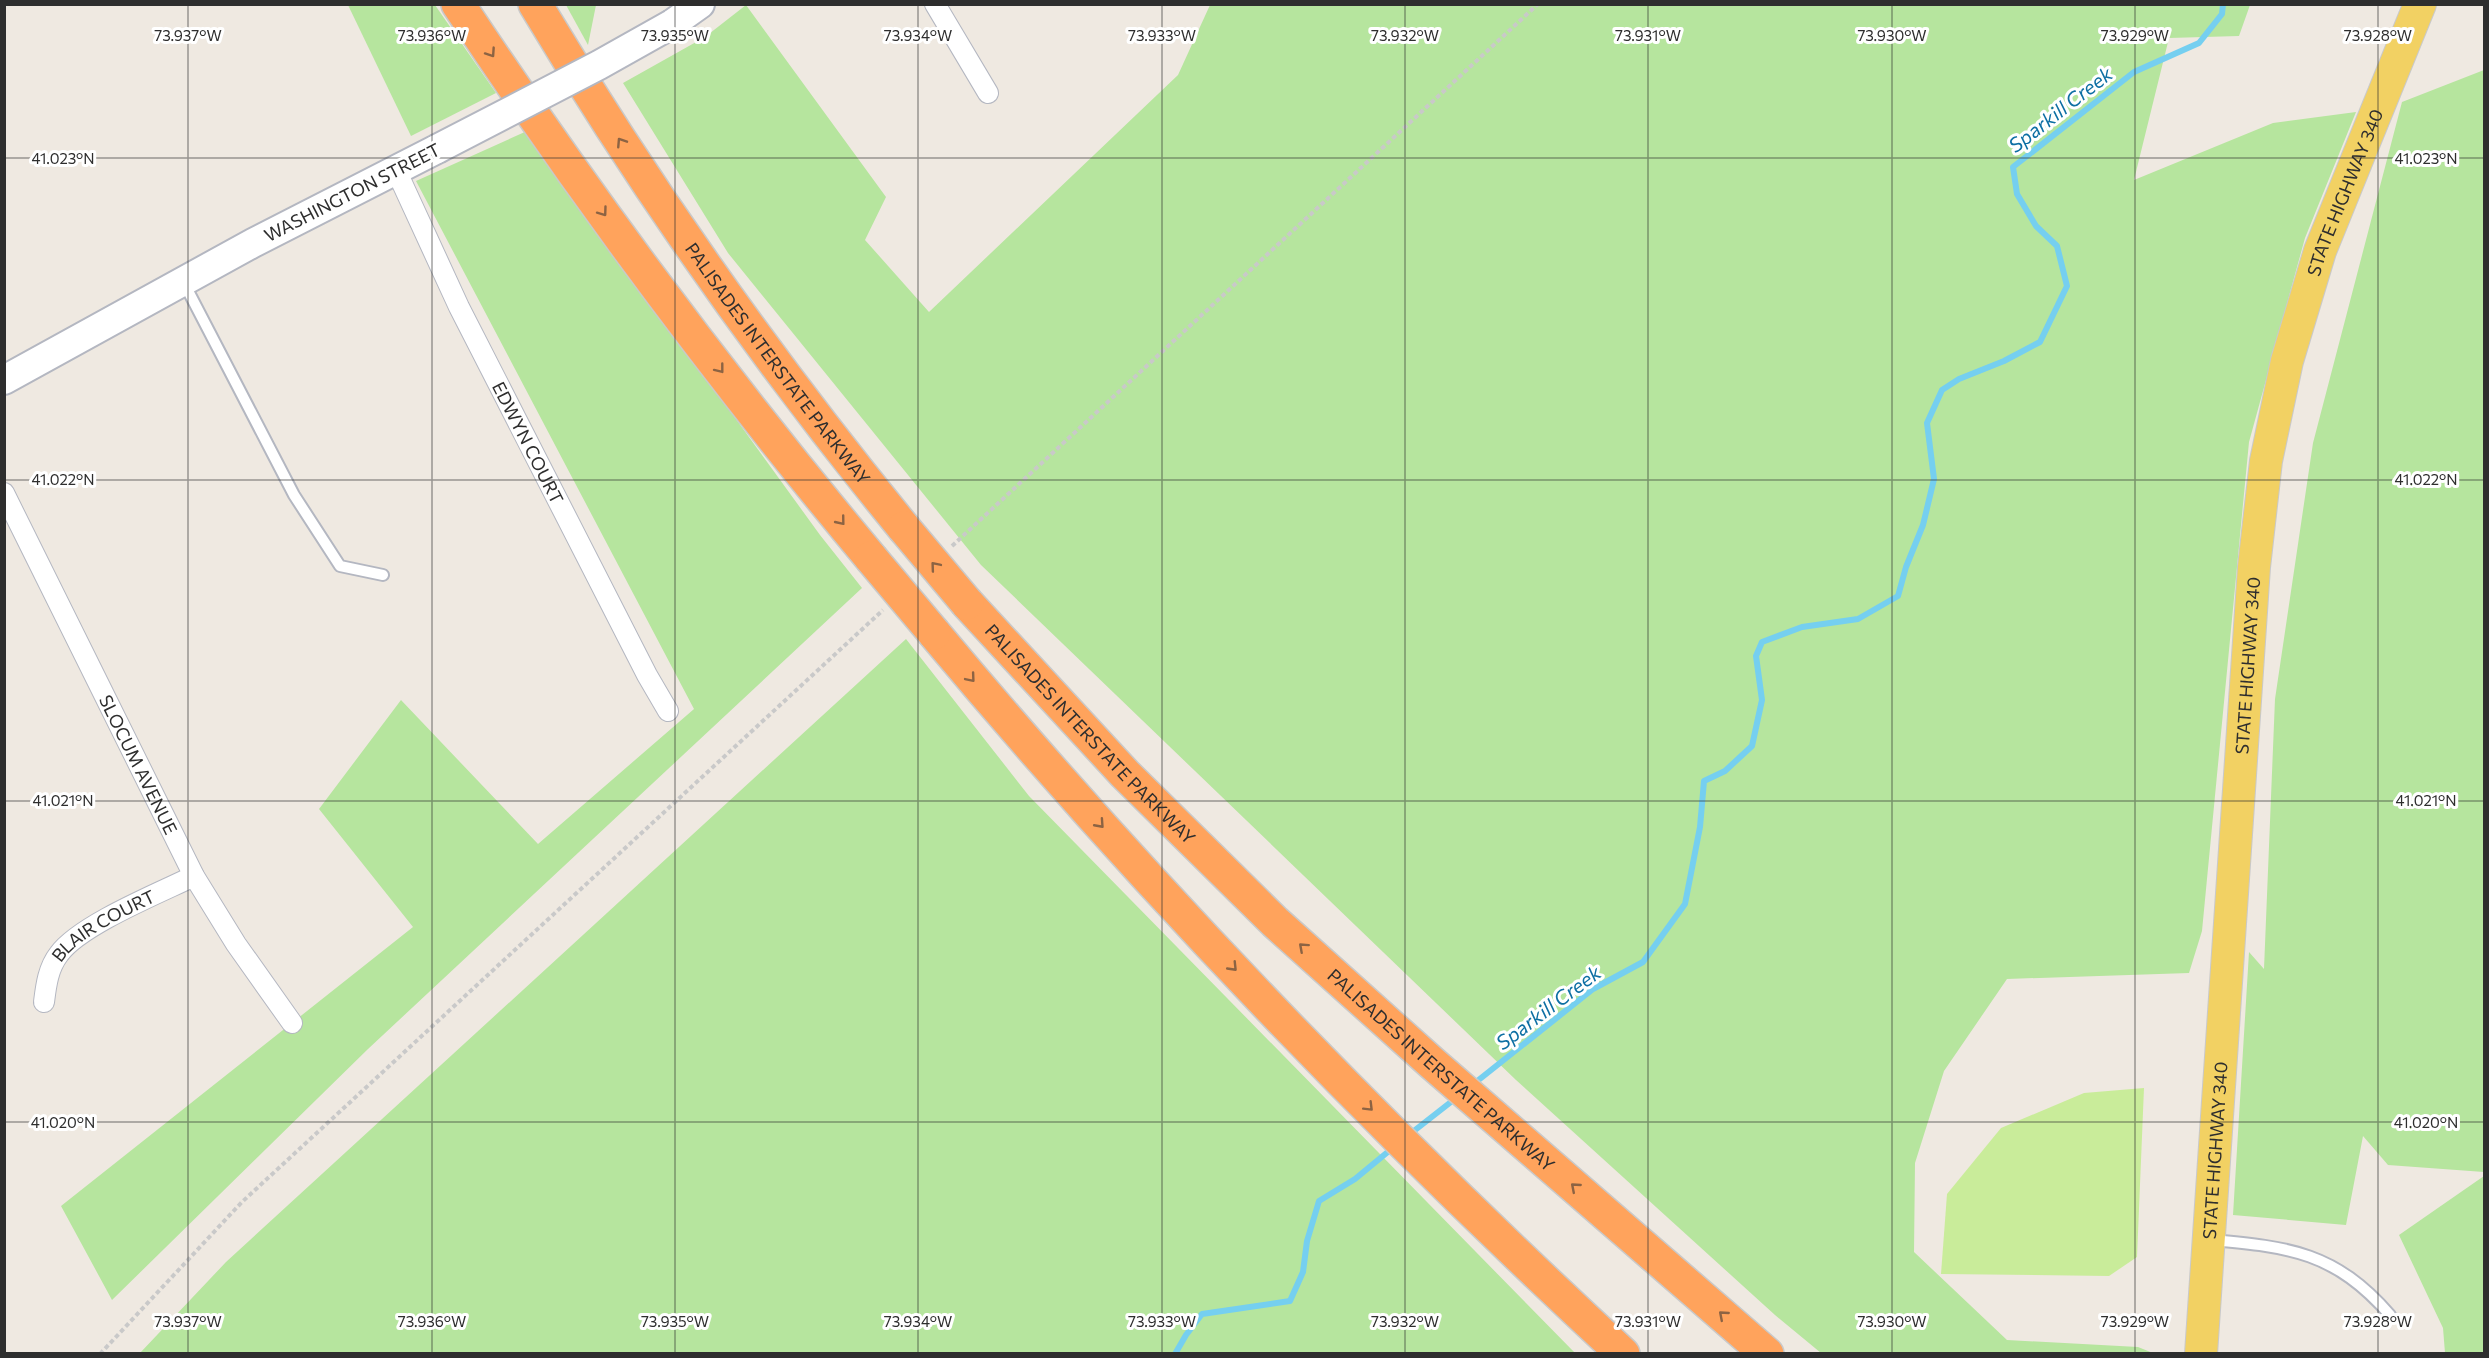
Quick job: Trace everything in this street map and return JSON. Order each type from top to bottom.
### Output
[{"type":"highway","points":[[458,4],[573,171],[678,314],[808,481],[934,633],[1082,804],[1259,994],[1449,1188],[1623,1353]]},
{"type":"highway","name":"PALISADES INTERSTATE PARKWAY","points":[[535,4],[637,168],[722,291],[828,433],[967,603],[1125,774],[1275,922],[1423,1055],[1767,1353]]},
{"type":"main road","name":"WASHINGTON STREET","points":[[4,380],[182,280],[599,65],[672,24],[700,4]]},
{"type":"main road","name":"STATE HIGHWAY 340","points":[[2201,1353],[2254,567],[2266,461],[2287,362],[2320,251],[2420,4]]},
{"type":"street","points":[[935,4],[988,93]]},
{"type":"street","name":"EDWYN COURT","points":[[396,170],[459,307],[647,675],[668,711]]},
{"type":"street","name":"SLOCUM AVENUE","points":[[4,493],[194,876],[236,944],[292,1023]]},
{"type":"street","name":"BLAIR COURT","points":[[44,1002],[48,975],[58,955],[79,934],[194,876]]},
{"type":"lane","points":[[182,280],[294,495],[340,566],[383,575]]},
{"type":"lane","points":[[2208,1240],[2288,1249],[2328,1263],[2370,1293],[2390,1316]]},
{"type":"path","points":[[945,553],[1538,4]]},
{"type":"path","points":[[100,1353],[242,1202],[884,609]]},
{"type":"green space","points":[[348,5],[435,5],[496,93],[411,136]]},
{"type":"green space","points":[[566,5],[596,5],[588,45]]},
{"type":"green space","points":[[746,5],[886,197],[865,240],[929,312],[1178,75],[1210,5],[2250,5],[2239,36],[2169,38],[2134,180],[2273,123],[2356,112],[2305,238],[2249,442],[2202,931],[2189,973],[2007,979],[1944,1071],[1915,1163],[1914,1252],[2007,1340],[2138,1347],[2153,1353],[1821,1353],[1775,1315],[1516,1080],[981,565],[728,253],[623,83],[705,37]]},
{"type":"green space","points":[[2484,70],[2484,1172],[2388,1165],[2363,1136],[2346,1225],[2233,1215],[2249,952],[2264,969],[2275,699],[2313,443],[2402,102]]},
{"type":"green space","points":[[527,131],[820,535],[862,588],[368,1049],[112,1300],[61,1206],[413,927],[319,809],[401,700],[538,844],[694,709],[416,181]]},
{"type":"green space","points":[[906,639],[1029,796],[1575,1353],[140,1353],[226,1262]]},
{"type":"green space","points":[[2144,1088],[2137,1257],[2109,1276],[1941,1274],[1947,1194],[2001,1128],[2084,1093]]},
{"type":"green space","points":[[2484,1176],[2484,1353],[2445,1353],[2443,1328],[2399,1235]]},
{"type":"waterway","name":"Sparkill Creek","points":[[1471,1086],[1593,989],[1643,962],[1685,904],[1700,827],[1704,781],[1725,771],[1752,746],[1762,700],[1756,656],[1762,642],[1802,627],[1858,619],[1898,596],[1906,567],[1923,525],[1934,479],[1927,423],[1942,390],[1959,379],[2004,361],[2040,342],[2067,286],[2057,246],[2036,226],[2017,194],[2013,167],[2134,72],[2199,43],[2222,14],[2223,4]]},
{"type":"waterway","name":"Sparkill Creek","points":[[1410,1134],[1456,1098]]},
{"type":"waterway","name":"Sparkill Creek","points":[[1175,1354],[1202,1314],[1290,1301],[1303,1272],[1307,1241],[1319,1201],[1355,1179],[1395,1146]]}]
